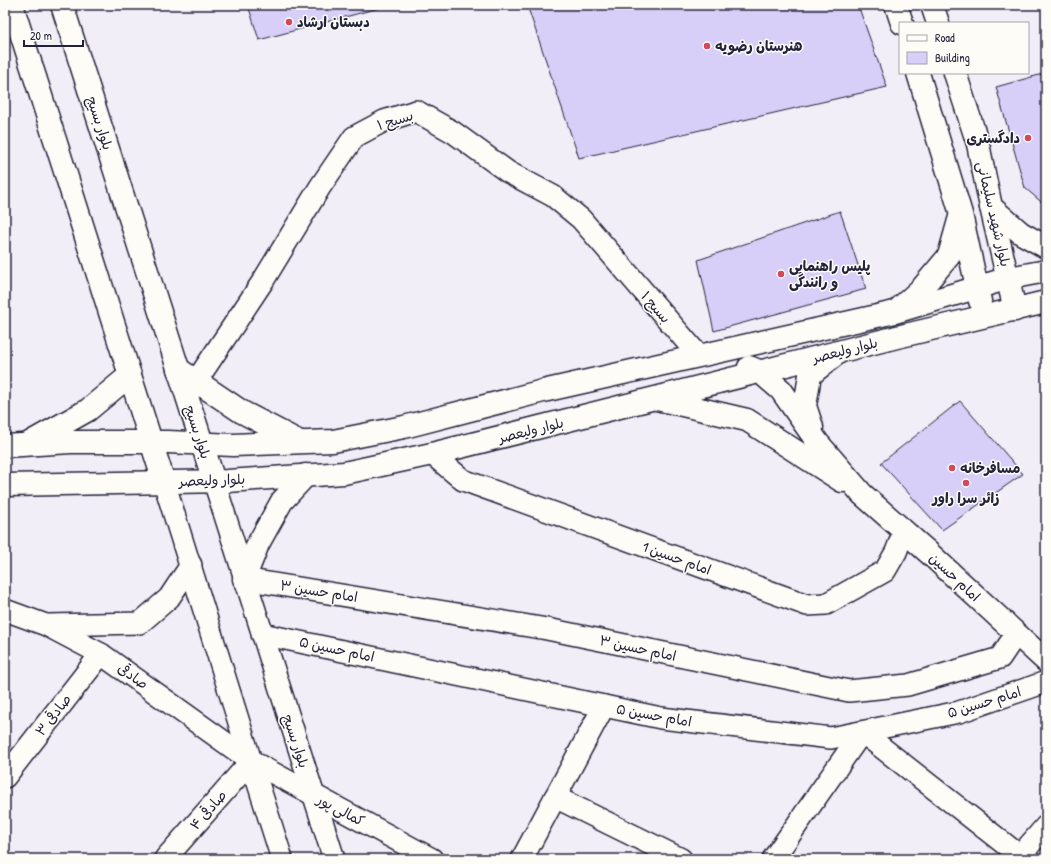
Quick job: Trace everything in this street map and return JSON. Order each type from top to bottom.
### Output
[{"type":"street","points":[[12,5],[191,565],[250,761],[282,859]]},
{"type":"street","name":"بلوار بسیج","points":[[62,5],[187,382],[202,444],[334,859]]},
{"type":"street","points":[[896,5],[902,22]]},
{"type":"street","points":[[932,5],[938,22]]},
{"type":"street","points":[[918,74],[961,214],[976,288],[984,316]]},
{"type":"street","name":"بلوار شهید سلیمانی","points":[[955,74],[978,144],[1015,310]]},
{"type":"street","name":"بسیج ۱","points":[[187,382],[263,281],[320,187],[354,137],[384,121],[416,112],[453,132],[508,172],[553,196],[581,219],[707,354]]},
{"type":"street","points":[[991,207],[1022,233],[1046,247]]},
{"type":"street","points":[[895,312],[922,288],[949,256],[961,214]]},
{"type":"street","name":"بلوار ولیعصر","points":[[5,446],[71,442],[152,442],[202,444],[333,441],[404,427],[543,391],[895,312],[1009,278],[1046,271]]},
{"type":"street","name":"بلوار ولیعصر","points":[[5,485],[214,481],[344,473],[432,454],[841,351],[1046,302]]},
{"type":"street","points":[[818,443],[805,406],[810,375],[841,351]]},
{"type":"street","points":[[707,354],[759,372],[782,390],[818,443],[862,494]]},
{"type":"street","points":[[26,445],[88,410],[130,375]]},
{"type":"street","points":[[187,382],[299,442]]},
{"type":"street","points":[[654,398],[747,420],[862,494]]},
{"type":"street","name":"امام حسین 1","points":[[432,454],[463,480],[807,605],[826,604],[885,571],[896,552],[904,531]]},
{"type":"street","points":[[244,579],[258,544],[282,501],[306,476]]},
{"type":"street","name":"امام حسین","points":[[862,494],[1046,660]]},
{"type":"street","points":[[46,625],[140,623],[169,598],[191,565]]},
{"type":"street","name":"امام حسین ۳","points":[[244,579],[547,629],[849,691],[908,685],[1000,658],[1016,634]]},
{"type":"street","name":"صادقی","points":[[5,610],[46,625],[101,654],[250,761]]},
{"type":"street","name":"امام حسین ۵","points":[[262,634],[661,718],[831,738],[959,712],[1046,682]]},
{"type":"street","name":"صادقی ۳","points":[[5,777],[101,654]]},
{"type":"street","points":[[522,859],[604,706]]},
{"type":"street","points":[[773,859],[862,732],[1020,857],[1046,826]]},
{"type":"street","name":"کمالی پور","points":[[250,761],[432,859]]},
{"type":"street","name":"صادقی ۴","points":[[165,859],[250,761]]},
{"type":"street","points":[[555,798],[682,859]]},
{"type":"building","name":"دبستان ارشاد","points":[[248,5],[390,5],[259,40]]},
{"type":"building","name":"هنرستان رضویه","points":[[527,5],[858,5],[887,87],[579,158]]},
{"type":"building","name":"دادگستری","points":[[1046,73],[1046,206],[1025,188],[996,87]]},
{"type":"building","name":"پلیس راهنمایی و رانندگی","points":[[840,211],[866,289],[714,331],[698,260]]},
{"type":"building","name":"مسافرخانه","points":[[960,401],[1023,474],[942,530],[881,463]]},
{"type":"place","name":"دبستان ارشاد","points":[[289,22]]},
{"type":"place","name":"هنرستان رضویه","points":[[707,46]]},
{"type":"place","name":"دادگستری","points":[[1028,138]]},
{"type":"place","name":"پلیس راهنمایی و رانندگی","points":[[781,274]]},
{"type":"place","name":"مسافرخانه","points":[[952,468]]},
{"type":"place","name":"زائر سرا راور","points":[[966,483]]}]
